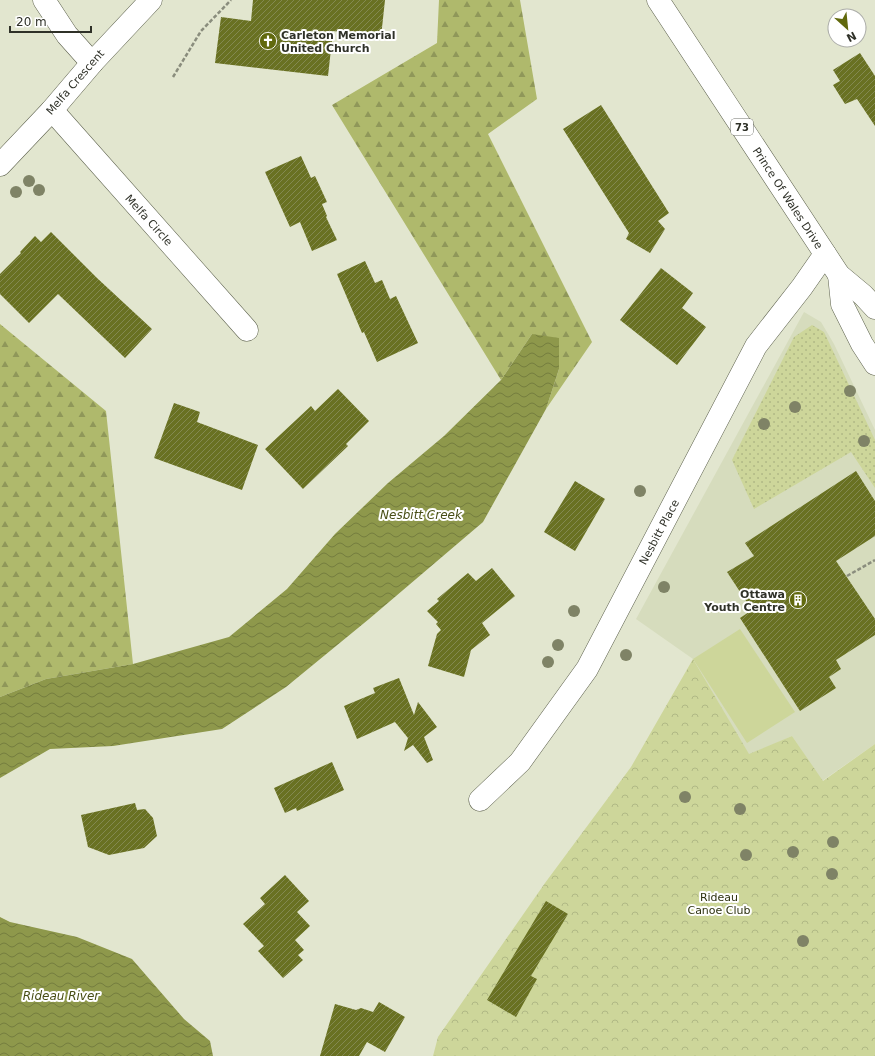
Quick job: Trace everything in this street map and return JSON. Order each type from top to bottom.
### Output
[{"type":"street","points":[[44,0],[67,35],[92,63]]},
{"type":"street","name":"Melfa Crescent","points":[[0,165],[52,110],[92,63],[151,0]]},
{"type":"street","name":"Prince Of Wales Drive","points":[[658,0],[839,275],[863,295],[875,308]]},
{"type":"street","name":"Melfa Circle","points":[[52,110],[247,330]]},
{"type":"street","name":"Nesbitt Place","points":[[480,800],[520,762],[587,670],[756,346],[802,287],[825,254]]},
{"type":"street","name":"Prince Of Wales Drive","points":[[839,275],[842,304],[862,344],[875,364]]},
{"type":"path","points":[[173,77],[201,30],[231,0]]},
{"type":"path","points":[[847,576],[875,560]]},
{"type":"shaded area","points":[[804,312],[821,322],[834,344],[875,430],[875,744],[822,781],[792,736],[749,755],[693,659],[636,619]]},
{"type":"green space","points":[[439,0],[520,0],[537,99],[488,134],[592,342],[546,409],[559,369],[532,334],[501,380],[332,105],[437,43]]},
{"type":"green space","points":[[0,324],[106,411],[133,664],[46,679],[0,697]]},
{"type":"green space","points":[[812,325],[824,332],[875,440],[875,488],[851,452],[754,509],[732,460],[794,337]]},
{"type":"green space","points":[[740,629],[795,712],[747,743],[693,659]]},
{"type":"green space","name":"Rideau Canoe Club","points":[[693,659],[749,754],[792,736],[823,781],[875,744],[875,1056],[433,1056],[438,1037],[545,883],[631,767]]},
{"type":"water","name":"Nesbitt Creek","points":[[532,334],[559,338],[559,369],[546,409],[483,522],[369,619],[286,687],[222,729],[113,746],[50,749],[0,778],[0,697],[46,679],[133,664],[229,637],[287,589],[335,534],[388,483],[444,436],[501,380]]},
{"type":"water","name":"Rideau River","points":[[0,917],[10,922],[77,937],[132,959],[184,1019],[210,1041],[213,1056],[0,1056]]},
{"type":"building","name":"Carleton Memorial United Church","points":[[253,0],[385,0],[381,37],[333,31],[328,76],[215,63],[221,17],[251,21]]},
{"type":"building","points":[[860,53],[875,76],[875,126],[857,99],[845,104],[833,85],[840,81],[833,70]]},
{"type":"building","points":[[601,105],[669,213],[658,221],[665,229],[650,253],[626,239],[629,233],[563,129]]},
{"type":"building","points":[[301,156],[311,178],[315,176],[327,202],[322,204],[327,216],[326,217],[337,240],[312,251],[300,222],[290,227],[265,172]]},
{"type":"building","points":[[51,232],[97,278],[152,329],[125,358],[58,294],[29,323],[0,294],[0,274],[21,253],[20,252],[35,236],[41,242]]},
{"type":"building","points":[[365,261],[375,283],[382,280],[390,299],[396,296],[418,343],[377,362],[364,332],[362,333],[337,274]]},
{"type":"building","points":[[661,268],[693,293],[682,308],[706,327],[677,365],[620,320]]},
{"type":"building","points":[[338,389],[369,421],[346,444],[348,446],[303,489],[265,449],[311,406],[315,411]]},
{"type":"building","points":[[174,403],[200,412],[197,422],[258,445],[242,490],[154,458]]},
{"type":"building","name":"Ottawa Youth Centre","points":[[856,471],[875,501],[875,536],[836,561],[875,619],[875,635],[836,660],[841,669],[829,677],[836,688],[800,711],[740,618],[752,610],[727,572],[754,556],[745,543]]},
{"type":"building","points":[[575,481],[605,499],[575,551],[544,532]]},
{"type":"building","points":[[492,568],[515,596],[482,623],[490,635],[471,650],[464,677],[428,666],[437,634],[441,630],[436,624],[438,622],[427,611],[439,601],[437,599],[468,573],[476,581]]},
{"type":"building","points":[[399,678],[414,715],[418,702],[437,727],[424,737],[433,760],[427,763],[413,745],[404,751],[408,738],[395,722],[357,739],[344,706],[375,693],[373,688]]},
{"type":"building","points":[[332,762],[344,790],[297,811],[296,808],[285,813],[274,788]]},
{"type":"building","points":[[135,803],[137,810],[145,809],[153,818],[157,836],[144,848],[109,855],[88,847],[81,815]]},
{"type":"building","points":[[285,875],[309,901],[297,912],[310,926],[295,940],[304,950],[298,955],[303,960],[283,978],[258,951],[264,946],[243,924],[265,904],[260,898]]},
{"type":"building","points":[[546,901],[568,914],[531,976],[537,979],[516,1017],[487,1000]]},
{"type":"building","points":[[379,1002],[405,1017],[385,1052],[367,1042],[359,1056],[320,1056],[335,1004],[356,1010],[361,1008],[373,1012]]},
{"type":"place","name":"Carleton Memorial United Church","points":[[268,41]]},
{"type":"place","name":"Ottawa Youth Centre","points":[[798,600]]}]
